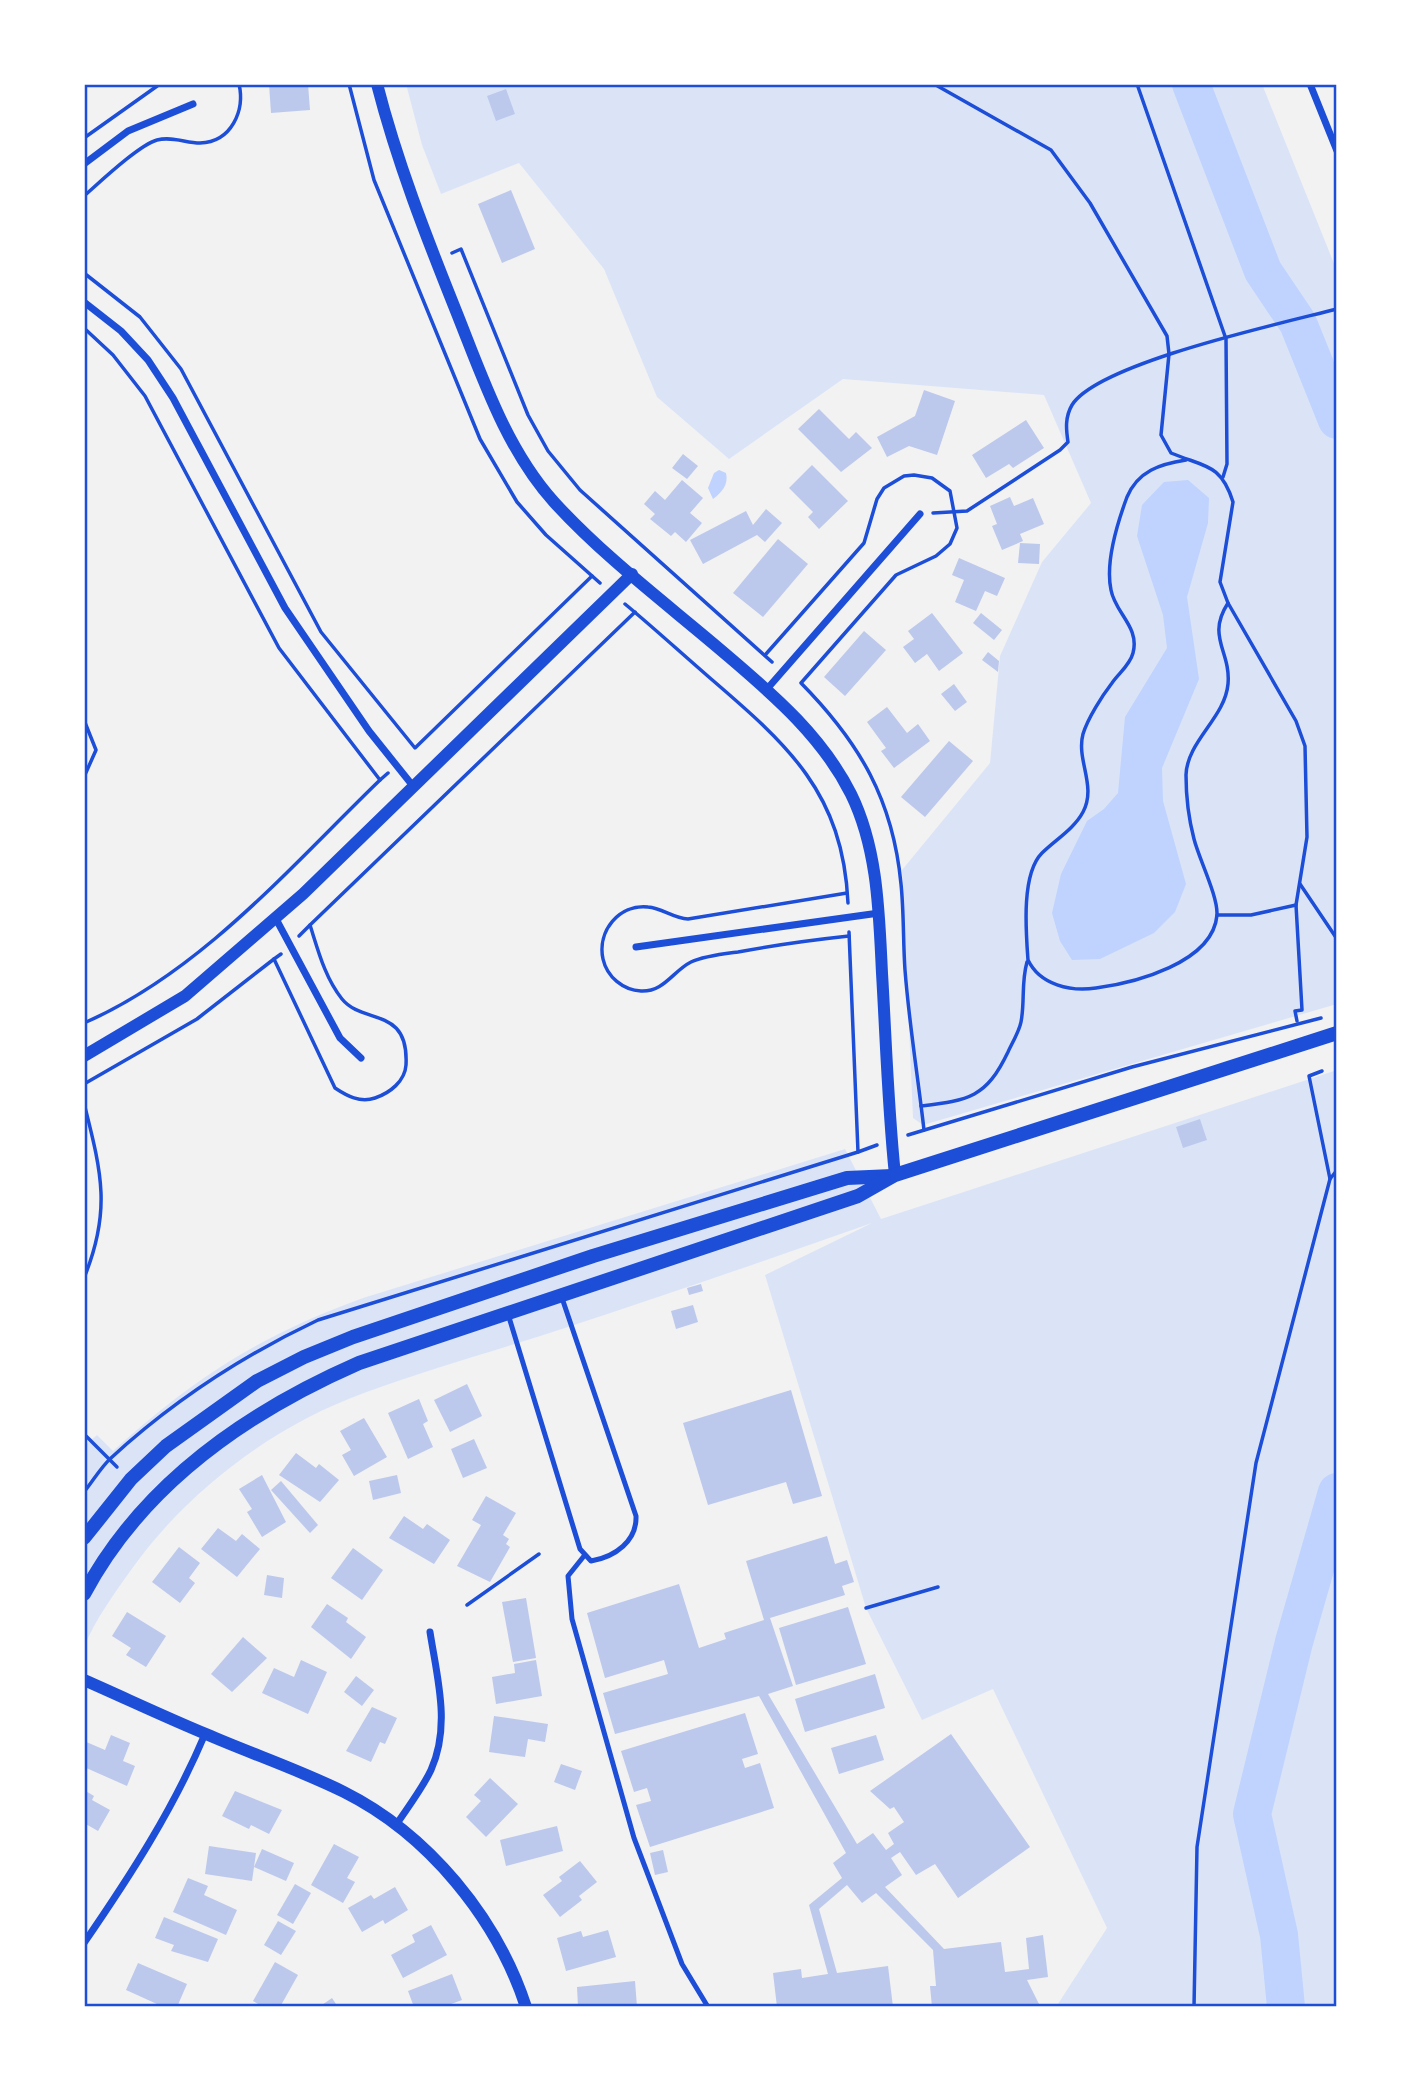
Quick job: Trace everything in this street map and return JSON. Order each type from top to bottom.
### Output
[{"type":"main road","points":[[84,1594],[128,1526],[187,1467],[254,1416],[300,1389],[359,1363],[858,1196],[895,1175],[1337,1033]]},
{"type":"main road","points":[[84,1538],[131,1479],[166,1446],[212,1410],[257,1381],[304,1357],[353,1337],[552,1270],[847,1178],[895,1175]]},
{"type":"main road","points":[[552,1270],[561,1295]]},
{"type":"street","points":[[377,84],[392,144],[435,259],[481,374],[509,435],[533,475],[555,502],[632,574],[767,689],[831,759],[851,795],[865,831],[878,890],[895,1175]]},
{"type":"street","points":[[1310,84],[1337,151]]},
{"type":"street","points":[[84,163],[128,131],[193,104]]},
{"type":"street","points":[[84,302],[121,331],[148,360],[173,398],[285,608],[329,675],[413,786]]},
{"type":"street","points":[[767,689],[920,514]]},
{"type":"street","points":[[84,1056],[185,996],[276,919],[632,574]]},
{"type":"street","points":[[636,947],[879,913]]},
{"type":"street","points":[[276,919],[340,1038],[361,1058]]},
{"type":"street","points":[[396,1825],[430,1773],[440,1742],[440,1694],[430,1632]]},
{"type":"street","points":[[84,1680],[346,1793],[396,1825],[431,1853],[471,1903],[499,1949],[526,2007]]},
{"type":"street","points":[[84,1944],[137,1866],[168,1814],[205,1734]]},
{"type":"lane","points":[[508,1314],[584,1556],[591,1561],[599,1560],[627,1543],[636,1528],[636,1516],[561,1295]]},
{"type":"lane","points":[[584,1556],[568,1576],[572,1619],[634,1838],[681,1965],[708,2007]]},
{"type":"path","points":[[84,138],[160,84]]},
{"type":"path","points":[[84,195],[143,146],[157,140],[170,138],[198,143],[218,138],[232,127],[237,117],[242,98],[239,84]]},
{"type":"path","points":[[934,84],[1051,150],[1097,215],[1167,336],[1169,354],[1161,435],[1171,453],[1186,460],[1207,464],[1223,477],[1233,502],[1220,582],[1228,603],[1296,721],[1305,746],[1307,837],[1296,905],[1302,1010],[1295,1011],[1297,1021]]},
{"type":"path","points":[[1137,84],[1226,340],[1227,464],[1223,477]]},
{"type":"path","points":[[435,259],[461,249],[528,415],[541,441],[568,478],[766,654],[782,672],[802,683],[836,719],[861,755],[891,826],[901,884],[905,971],[924,1130]]},
{"type":"path","points":[[84,273],[140,317],[181,369],[321,632],[415,748]]},
{"type":"path","points":[[920,514],[967,511],[1060,450],[1068,442],[1066,419],[1085,391],[1133,365],[1337,309]]},
{"type":"path","points":[[84,328],[113,355],[145,396],[279,648],[380,780]]},
{"type":"path","points":[[921,1106],[969,1099],[984,1090],[998,1073],[1021,1024],[1022,978],[1028,960],[1028,876],[1039,855],[1064,834],[1083,812],[1089,790],[1082,752],[1083,734],[1112,683],[1133,654],[1132,628],[1111,593],[1108,572],[1128,495],[1146,472],[1162,463],[1186,460]]},
{"type":"path","points":[[766,654],[864,542],[877,499],[884,488],[904,476],[932,478],[950,491],[957,528],[950,544],[936,556],[895,575],[802,683]]},
{"type":"path","points":[[84,1023],[159,979],[209,943],[592,576]]},
{"type":"path","points":[[614,594],[767,726],[796,756],[824,801],[845,867],[858,1152],[924,1130],[1311,1019]]},
{"type":"path","points":[[1028,960],[1032,970],[1050,983],[1082,991],[1116,985],[1176,965],[1200,947],[1209,936],[1217,915],[1193,837],[1186,773],[1198,741],[1217,713],[1229,683],[1217,629],[1228,603]]},
{"type":"path","points":[[84,1084],[197,1019],[290,946],[635,612]]},
{"type":"path","points":[[84,720],[96,750],[84,777]]},
{"type":"path","points":[[1299,882],[1337,939]]},
{"type":"path","points":[[1217,915],[1251,915],[1296,905]]},
{"type":"path","points":[[274,959],[335,1088],[355,1099],[368,1100],[378,1097],[400,1081],[405,1071],[406,1053],[400,1033],[388,1022],[355,1010],[342,1000],[327,973],[310,925]]},
{"type":"path","points":[[1322,1071],[1309,1076],[1330,1180]]},
{"type":"path","points":[[84,1102],[98,1159],[103,1197],[100,1226],[84,1278]]},
{"type":"path","points":[[1194,2007],[1197,1847],[1256,1463],[1330,1180],[1337,1170]]},
{"type":"path","points":[[84,1433],[131,1479]]},
{"type":"path","points":[[84,1492],[109,1460]]},
{"type":"path","points":[[467,1605],[539,1554]]},
{"type":"path","points":[[866,1608],[938,1587]]},
{"type":"shaded area","points":[[406,84],[1262,84],[1337,271],[1337,1004],[923,1125],[913,1118],[902,870],[990,763],[1000,656],[1042,562],[1091,503],[1044,395],[843,379],[729,459],[657,397],[604,269],[519,163],[441,194],[422,145]]},
{"type":"shaded area","points":[[1337,1070],[1337,2007],[1056,2007],[1107,1928],[993,1689],[922,1720],[866,1608],[765,1275],[872,1223],[609,1314],[364,1393],[297,1423],[234,1464],[178,1514],[153,1541],[125,1579],[99,1617],[84,1647],[84,1446],[97,1435],[113,1451],[172,1401],[230,1361],[326,1312],[363,1298],[845,1149],[881,1219]]},
{"type":"water","points":[[719,470],[726,473],[726,481],[713,499],[708,488],[714,473]]},
{"type":"water","points":[[1188,480],[1209,498],[1208,523],[1187,597],[1199,679],[1162,768],[1163,801],[1186,884],[1175,912],[1154,933],[1100,959],[1072,960],[1060,941],[1052,913],[1061,874],[1087,821],[1104,809],[1118,793],[1125,717],[1167,648],[1163,615],[1137,536],[1142,505],[1164,482]]},
{"type":"building","points":[[269,84],[308,84],[310,110],[271,113]]},
{"type":"building","points":[[506,89],[515,114],[496,121],[487,96]]},
{"type":"building","points":[[511,190],[535,249],[502,263],[478,204]]},
{"type":"building","points":[[924,390],[955,401],[937,455],[909,446],[887,457],[877,437],[915,416]]},
{"type":"building","points":[[819,409],[849,439],[856,432],[872,448],[841,472],[798,429]]},
{"type":"building","points":[[1026,420],[1044,448],[1013,468],[1009,464],[986,478],[972,455]]},
{"type":"building","points":[[683,454],[698,466],[687,479],[672,468]]},
{"type":"building","points":[[812,465],[848,501],[819,529],[808,517],[813,512],[789,488]]},
{"type":"building","points":[[682,480],[703,498],[690,513],[702,523],[686,542],[675,532],[671,536],[650,519],[655,514],[644,504],[655,491],[665,500]]},
{"type":"building","points":[[1010,497],[1014,506],[1033,498],[1044,524],[1020,534],[1023,541],[1002,550],[992,526],[997,524],[990,506]]},
{"type":"building","points":[[766,509],[782,523],[765,542],[757,535],[703,564],[690,540],[746,511],[753,525]]},
{"type":"building","points":[[778,539],[808,564],[763,617],[733,593]]},
{"type":"building","points":[[1020,543],[1040,544],[1039,564],[1018,563]]},
{"type":"building","points":[[959,558],[1005,578],[997,596],[985,591],[976,611],[955,602],[964,580],[952,575]]},
{"type":"building","points":[[932,613],[963,653],[939,671],[927,654],[915,663],[903,647],[914,639],[908,631]]},
{"type":"building","points":[[981,613],[1002,630],[994,640],[973,623]]},
{"type":"building","points":[[864,631],[886,650],[845,696],[824,677]]},
{"type":"building","points":[[988,652],[999,661],[998,672],[982,660]]},
{"type":"building","points":[[954,684],[967,702],[955,711],[941,694]]},
{"type":"building","points":[[887,707],[907,733],[918,724],[930,741],[894,768],[881,751],[886,748],[867,722]]},
{"type":"building","points":[[949,741],[973,761],[925,817],[901,797]]},
{"type":"building","points":[[1200,1119],[1207,1140],[1183,1148],[1176,1127]]},
{"type":"building","points":[[701,1284],[703,1291],[689,1295],[687,1288]]},
{"type":"building","points":[[693,1305],[698,1322],[676,1329],[671,1311]]},
{"type":"building","points":[[467,1384],[482,1416],[450,1432],[434,1400]]},
{"type":"building","points":[[791,1390],[822,1496],[793,1504],[786,1482],[708,1505],[683,1423]]},
{"type":"building","points":[[419,1399],[428,1421],[423,1424],[433,1447],[408,1459],[388,1413]]},
{"type":"building","points":[[364,1418],[387,1457],[354,1476],[342,1455],[351,1450],[340,1431]]},
{"type":"building","points":[[474,1439],[487,1468],[463,1478],[451,1449]]},
{"type":"building","points":[[296,1453],[316,1468],[319,1464],[339,1480],[320,1502],[279,1475]]},
{"type":"building","points":[[262,1475],[286,1522],[262,1537],[247,1512],[252,1509],[239,1489]]},
{"type":"building","points":[[397,1475],[401,1493],[373,1500],[369,1481]]},
{"type":"building","points":[[281,1481],[318,1525],[310,1533],[271,1490]]},
{"type":"building","points":[[486,1496],[516,1513],[503,1535],[509,1539],[506,1544],[510,1547],[490,1582],[457,1566],[481,1525],[472,1520]]},
{"type":"building","points":[[404,1516],[423,1529],[427,1524],[450,1540],[434,1564],[389,1538]]},
{"type":"building","points":[[218,1528],[236,1541],[242,1534],[260,1549],[237,1577],[201,1549]]},
{"type":"building","points":[[827,1536],[835,1564],[847,1560],[854,1582],[842,1586],[845,1595],[770,1618],[793,1686],[768,1694],[857,1844],[873,1833],[886,1850],[894,1844],[888,1833],[904,1822],[894,1807],[890,1809],[870,1791],[951,1734],[1030,1847],[958,1898],[935,1864],[916,1875],[900,1852],[891,1858],[902,1875],[885,1887],[944,1949],[1001,1942],[1005,1972],[1029,1969],[1026,1938],[1043,1935],[1048,1977],[1027,1980],[1039,2004],[1012,2007],[932,2007],[930,1986],[936,1986],[933,1950],[876,1893],[862,1903],[847,1885],[819,1909],[837,1973],[888,1966],[893,2007],[777,2007],[773,1973],[801,1969],[802,1978],[828,1974],[809,1905],[842,1878],[833,1863],[846,1853],[759,1696],[615,1734],[603,1693],[668,1674],[664,1660],[605,1678],[587,1613],[679,1584],[699,1648],[726,1639],[724,1633],[764,1620],[746,1561]]},
{"type":"building","points":[[179,1547],[200,1563],[189,1578],[195,1583],[180,1603],[152,1582]]},
{"type":"building","points":[[353,1548],[383,1570],[362,1600],[331,1578]]},
{"type":"building","points":[[267,1575],[284,1578],[282,1598],[264,1595]]},
{"type":"building","points":[[526,1598],[536,1658],[513,1662],[502,1602]]},
{"type":"building","points":[[327,1604],[348,1618],[346,1622],[366,1637],[351,1659],[311,1627]]},
{"type":"building","points":[[848,1607],[866,1664],[796,1685],[779,1628]]},
{"type":"building","points":[[127,1612],[166,1636],[146,1667],[126,1655],[131,1648],[112,1636]]},
{"type":"building","points":[[243,1637],[267,1658],[232,1692],[211,1674]]},
{"type":"building","points":[[301,1660],[327,1672],[308,1714],[262,1693],[274,1668],[294,1677]]},
{"type":"building","points":[[536,1660],[542,1696],[496,1704],[492,1677],[515,1673],[514,1664]]},
{"type":"building","points":[[875,1674],[885,1708],[805,1732],[795,1699]]},
{"type":"building","points":[[356,1676],[374,1690],[362,1706],[344,1692]]},
{"type":"building","points":[[372,1707],[397,1718],[385,1744],[380,1742],[371,1762],[346,1751]]},
{"type":"building","points":[[745,1713],[758,1754],[742,1759],[745,1768],[760,1763],[774,1808],[650,1847],[636,1805],[651,1801],[647,1788],[634,1792],[621,1751]]},
{"type":"building","points":[[494,1716],[548,1724],[545,1742],[528,1739],[525,1757],[489,1752]]},
{"type":"building","points":[[111,1735],[130,1743],[123,1761],[135,1766],[127,1786],[84,1767],[84,1741],[105,1750]]},
{"type":"building","points":[[876,1735],[884,1760],[839,1774],[831,1748]]},
{"type":"building","points":[[561,1764],[582,1771],[575,1790],[554,1782]]},
{"type":"building","points":[[490,1778],[518,1804],[486,1837],[466,1817],[481,1801],[474,1795]]},
{"type":"building","points":[[84,1790],[94,1796],[92,1800],[110,1810],[98,1831],[84,1823]]},
{"type":"building","points":[[235,1791],[282,1810],[269,1834],[251,1825],[249,1829],[222,1816]]},
{"type":"building","points":[[557,1826],[563,1851],[506,1866],[500,1840]]},
{"type":"building","points":[[334,1844],[359,1857],[347,1878],[355,1882],[343,1903],[311,1885]]},
{"type":"building","points":[[209,1846],[256,1853],[252,1881],[205,1874]]},
{"type":"building","points":[[262,1849],[294,1863],[286,1881],[254,1867]]},
{"type":"building","points":[[663,1850],[668,1872],[655,1875],[650,1853]]},
{"type":"building","points":[[580,1861],[597,1882],[579,1896],[582,1900],[560,1917],[543,1895],[562,1881],[559,1877]]},
{"type":"building","points":[[188,1878],[208,1886],[204,1895],[237,1910],[226,1935],[173,1912]]},
{"type":"building","points":[[295,1884],[311,1893],[293,1924],[277,1915]]},
{"type":"building","points":[[395,1887],[408,1910],[385,1924],[383,1920],[362,1932],[348,1908],[371,1895],[374,1899]]},
{"type":"building","points":[[164,1917],[218,1939],[208,1962],[171,1951],[174,1945],[155,1938]]},
{"type":"building","points":[[278,1921],[296,1931],[281,1955],[264,1945]]},
{"type":"building","points":[[431,1925],[447,1955],[403,1978],[391,1955],[415,1942],[412,1935]]},
{"type":"building","points":[[608,1930],[616,1957],[566,1971],[557,1938],[581,1931],[583,1937]]},
{"type":"building","points":[[275,1962],[298,1975],[280,2007],[263,2007],[253,2001]]},
{"type":"building","points":[[138,1963],[187,1984],[177,2007],[156,2007],[157,2004],[126,1990]]},
{"type":"building","points":[[452,1974],[462,2000],[443,2007],[414,2007],[408,1991]]},
{"type":"building","points":[[635,1981],[637,2007],[578,2007],[577,1987]]},
{"type":"building","points":[[332,1998],[338,2007],[319,2007]]},
{"type":"waterway","points":[[1191,84],[1263,271],[1298,323],[1337,420]]},
{"type":"waterway","points":[[1286,2007],[1279,1935],[1252,1814],[1294,1642],[1337,1492]]}]
